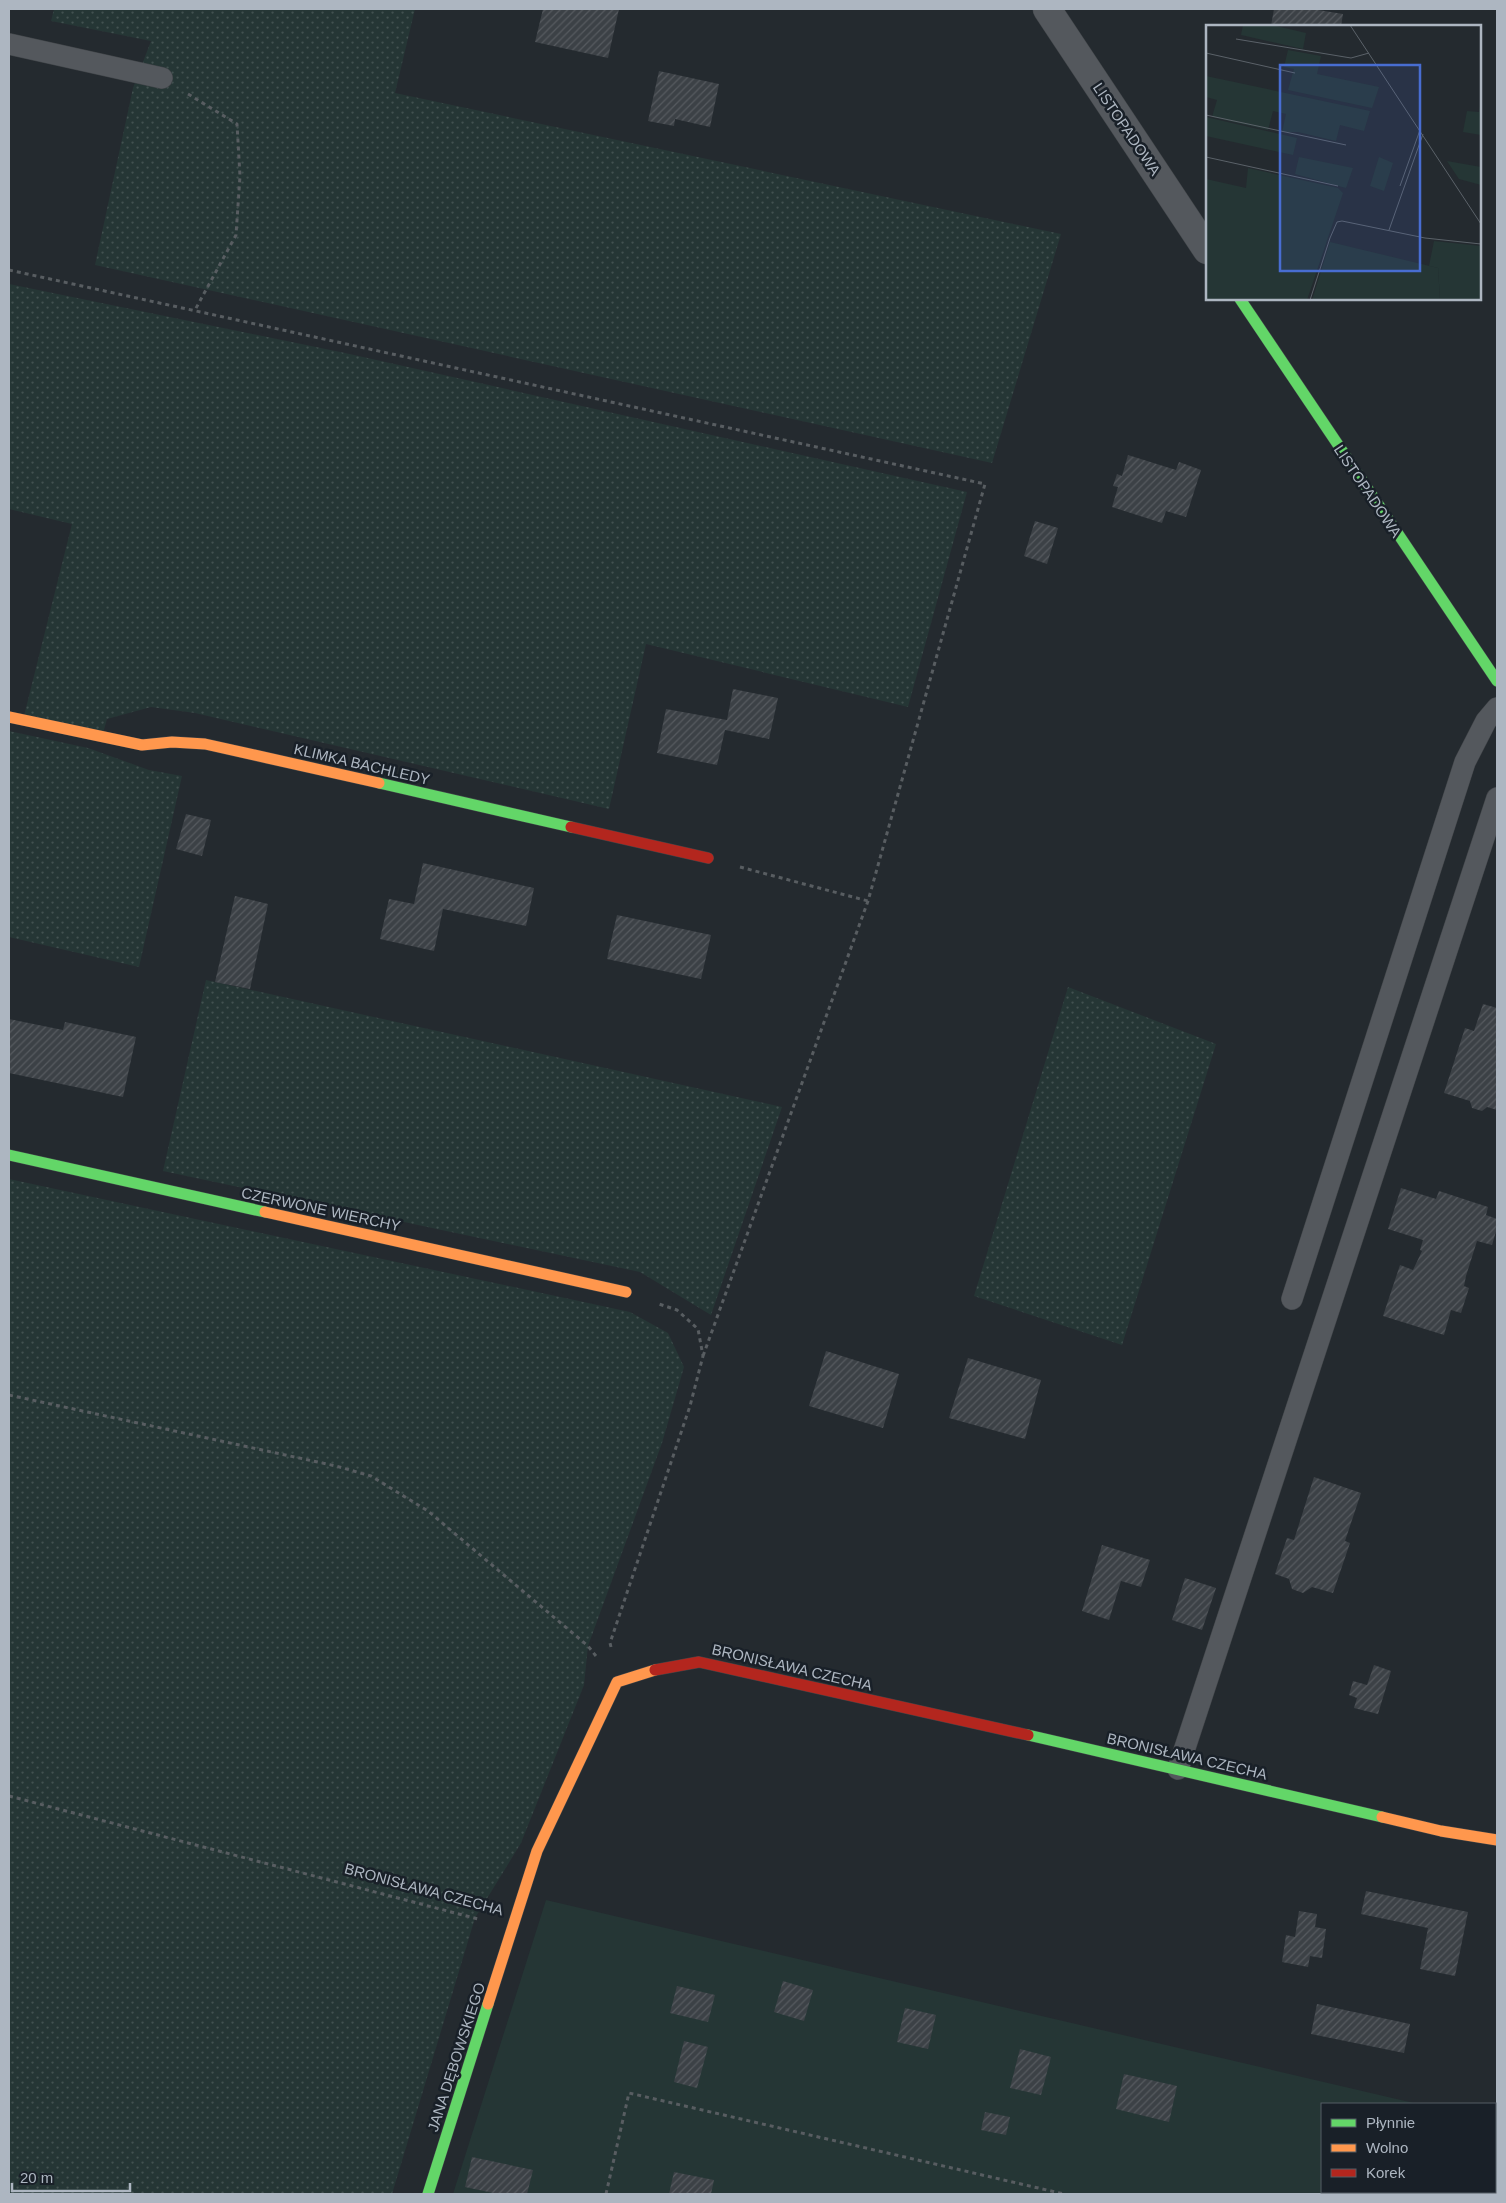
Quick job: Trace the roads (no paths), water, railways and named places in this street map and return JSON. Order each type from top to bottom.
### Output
[{"type":"street","name":"LISTOPADOWA","points":[[1047,9],[1206,248]]},
{"type":"street","name":"LISTOPADOWA","points":[[1241,300],[1497,681]]},
{"type":"street","name":"KLIMKA BACHLEDY","points":[[9,718],[142,745],[172,742],[205,744],[708,858]]},
{"type":"street","name":"CZERWONE WIERCHY","points":[[9,1155],[626,1292]]},
{"type":"street","name":"BRONISŁAWA CZECHA","points":[[513,1928],[537,1851],[617,1682],[667,1666],[699,1662],[1178,1769],[1441,1831],[1497,1840]]},
{"type":"street","name":"JANA DĘBOWSKIEGO","points":[[428,2194],[513,1928]]},
{"type":"lane","points":[[9,44],[162,78]]},
{"type":"lane","points":[[1292,1299],[1465,762],[1486,721],[1497,708]]},
{"type":"lane","points":[[1178,1769],[1497,798]]}]
